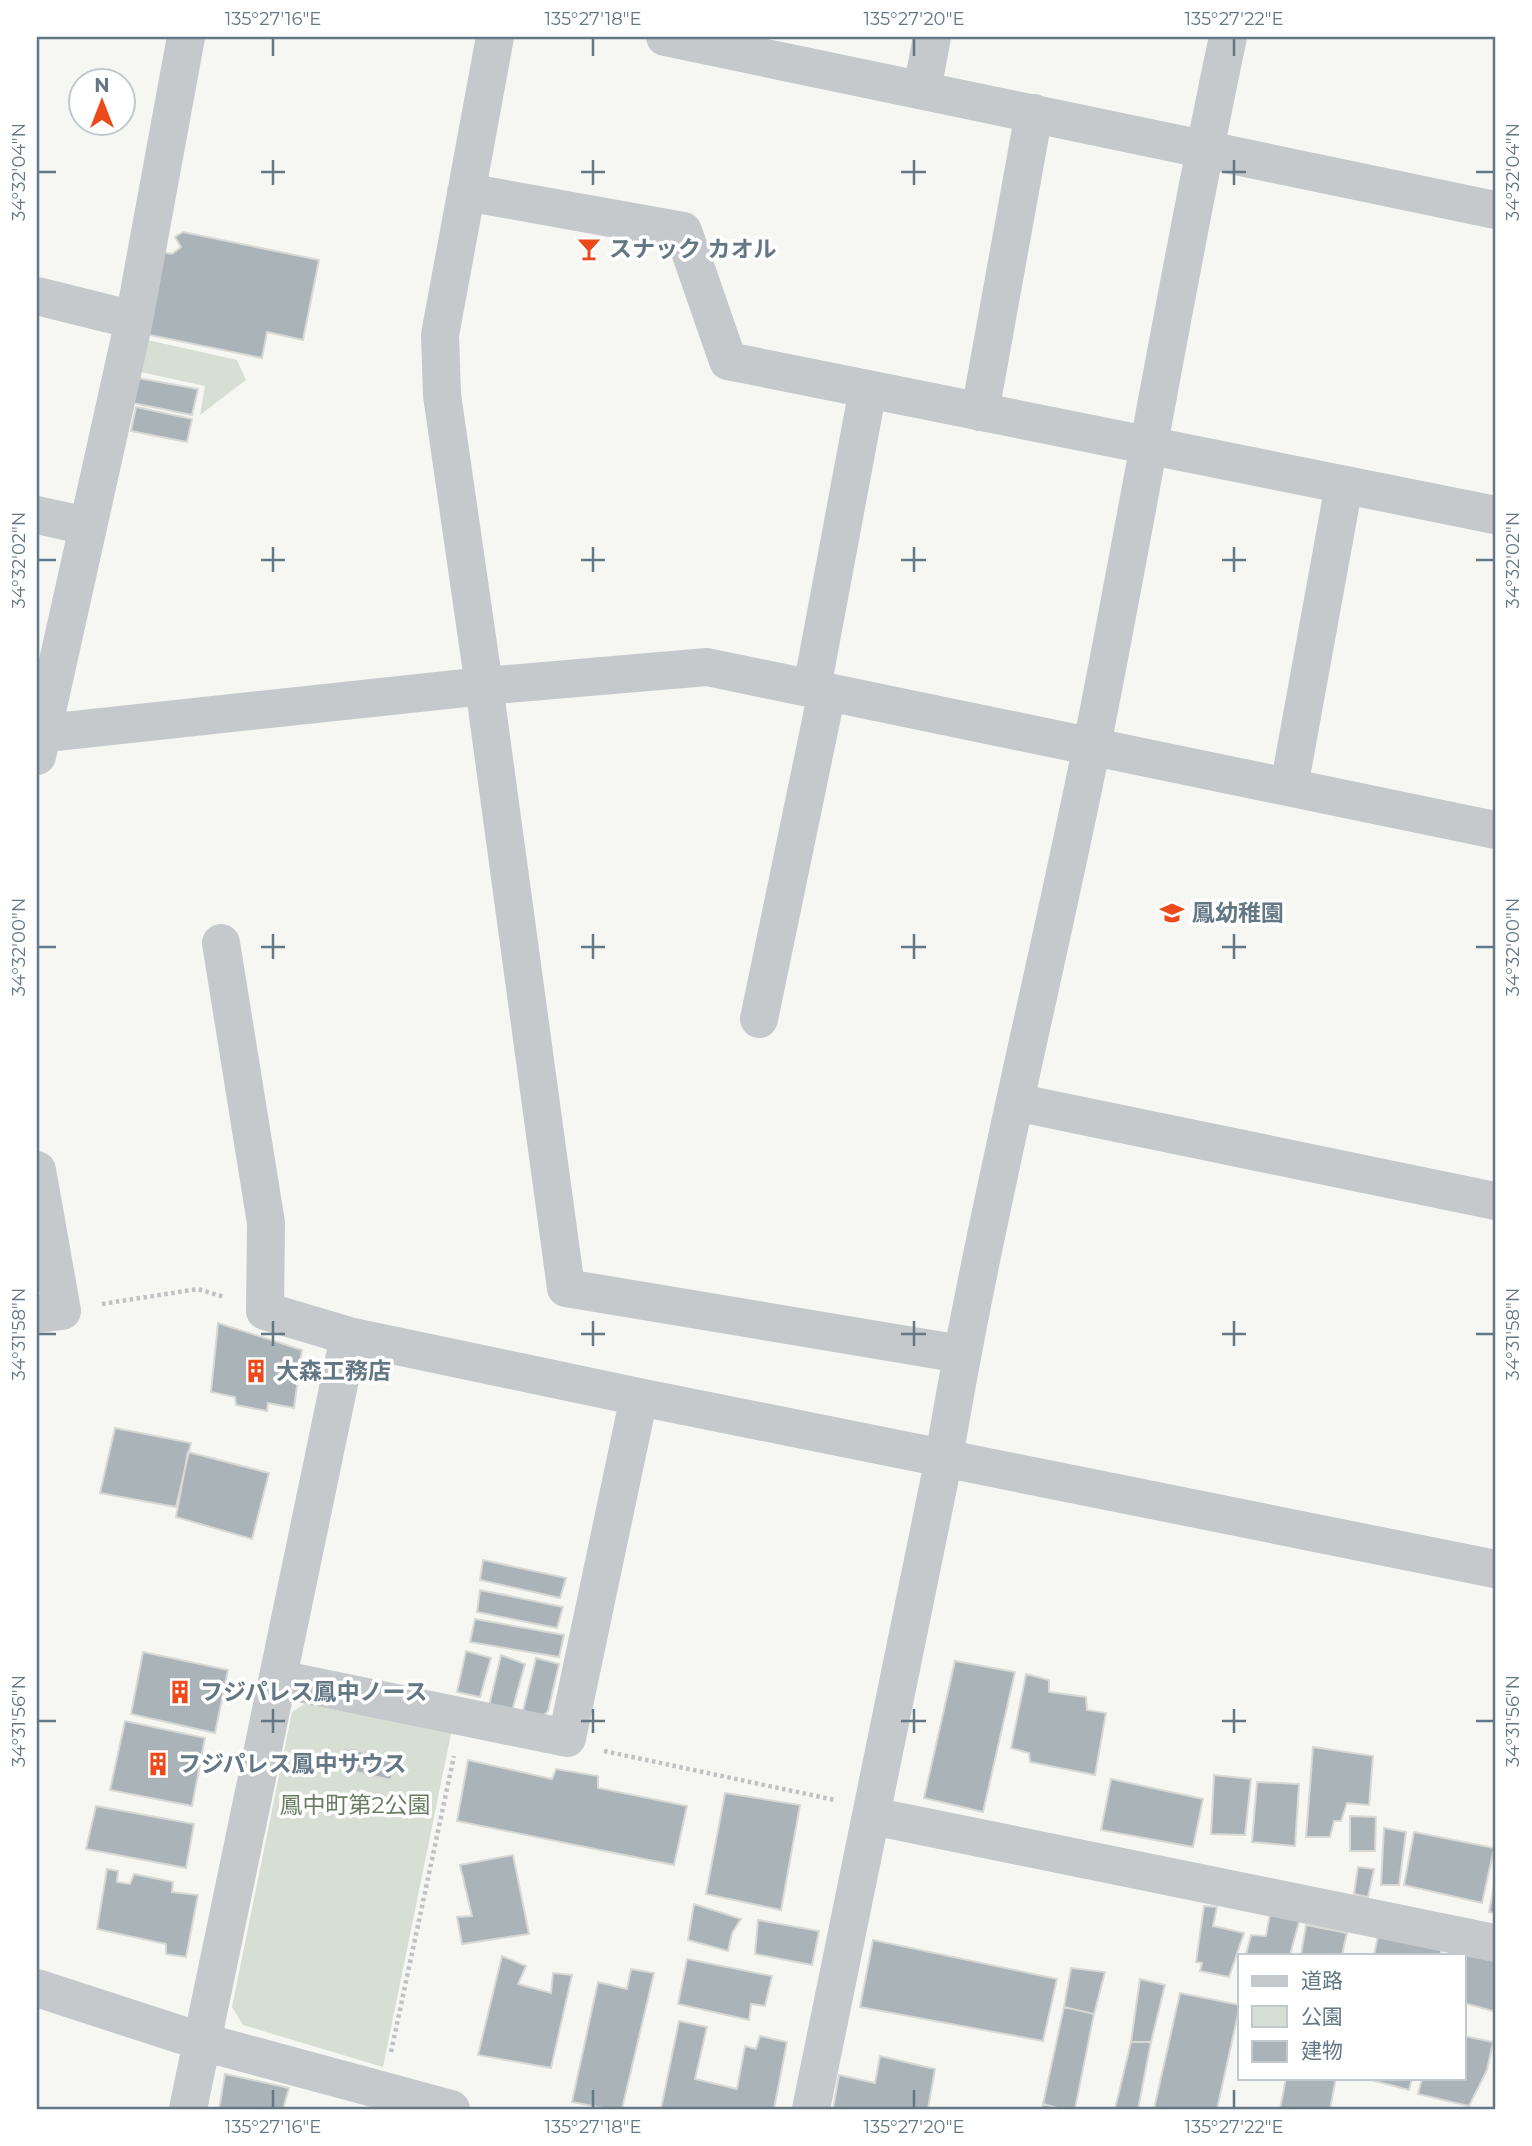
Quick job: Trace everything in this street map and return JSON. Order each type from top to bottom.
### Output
[{"type":"street","points":[[186,37],[134,320],[38,741],[484,686],[707,667],[1495,830]]},
{"type":"street","points":[[495,37],[440,335],[442,395],[566,1288],[961,1354]]},
{"type":"street","points":[[665,37],[755,46],[922,90],[1495,210]]},
{"type":"street","points":[[922,90],[932,37]]},
{"type":"street","points":[[811,2109],[944,1458],[961,1354],[1091,747],[1150,447],[1204,148],[1228,37]]},
{"type":"street","points":[[979,412],[1034,113]]},
{"type":"street","points":[[466,192],[683,231],[727,361],[1495,515]]},
{"type":"street","points":[[37,296],[134,320]]},
{"type":"street","points":[[759,1019],[819,690],[868,389]]},
{"type":"street","points":[[1289,787],[1344,485]]},
{"type":"street","points":[[37,515],[87,526]]},
{"type":"street","points":[[221,943],[266,1223],[265,1311],[349,1336],[639,1397],[1495,1569]]},
{"type":"street","points":[[1015,1102],[1495,1201]]},
{"type":"street","points":[[37,1170],[49,1312]]},
{"type":"street","points":[[188,2109],[349,1336]]},
{"type":"street","points":[[279,1679],[567,1738],[639,1397]]},
{"type":"street","points":[[872,1816],[1495,1943]]},
{"type":"street","points":[[37,1988],[203,2042],[451,2109]]},
{"type":"path","points":[[49,1312],[198,1289],[265,1311]]},
{"type":"path","points":[[383,2091],[463,1716]]},
{"type":"path","points":[[567,1738],[587,1747],[848,1802],[872,1816]]},
{"type":"green space","points":[[143,339],[237,360],[246,380],[200,415],[205,386],[136,371]]},
{"type":"green space","name":"鳳中町第2公園","points":[[310,1700],[452,1729],[383,2067],[243,2025],[232,2007],[292,1712]]},
{"type":"building","points":[[183,232],[319,260],[303,340],[267,332],[262,358],[145,334],[162,252],[172,254],[181,247],[175,237]]},
{"type":"building","points":[[138,378],[198,389],[192,415],[133,403]]},
{"type":"building","points":[[136,407],[192,419],[187,442],[131,431]]},
{"type":"building","name":"大森工務店","points":[[218,1323],[302,1350],[294,1408],[268,1403],[267,1411],[236,1405],[235,1397],[211,1392]]},
{"type":"building","points":[[115,1428],[191,1443],[176,1507],[100,1493]]},
{"type":"building","points":[[188,1452],[269,1473],[252,1539],[176,1517]]},
{"type":"building","points":[[483,1560],[566,1578],[560,1598],[480,1580]]},
{"type":"building","points":[[480,1590],[563,1607],[557,1628],[477,1612]]},
{"type":"building","points":[[475,1619],[564,1635],[559,1657],[470,1642]]},
{"type":"building","points":[[466,1651],[491,1658],[480,1697],[457,1692]]},
{"type":"building","name":"フジパレス鳳中ノース","points":[[143,1652],[228,1670],[215,1733],[131,1714]]},
{"type":"building","points":[[501,1655],[525,1664],[512,1711],[489,1706]]},
{"type":"building","points":[[536,1658],[559,1664],[548,1711],[539,1720],[522,1715]]},
{"type":"building","points":[[955,1661],[1015,1672],[983,1812],[924,1798]]},
{"type":"building","points":[[1026,1674],[1049,1680],[1049,1692],[1086,1697],[1087,1710],[1106,1713],[1095,1775],[1030,1762],[1029,1753],[1011,1748]]},
{"type":"building","name":"フジパレス鳳中サウス","points":[[125,1721],[205,1738],[192,1806],[110,1790]]},
{"type":"building","points":[[1313,1747],[1373,1756],[1369,1805],[1347,1803],[1341,1821],[1334,1821],[1330,1837],[1306,1837]]},
{"type":"building","points":[[344,1748],[395,1759],[391,1780],[339,1768]]},
{"type":"building","points":[[468,1760],[552,1779],[556,1769],[598,1776],[598,1788],[687,1806],[674,1865],[457,1821]]},
{"type":"building","points":[[1214,1775],[1251,1779],[1245,1835],[1211,1834]]},
{"type":"building","points":[[1111,1779],[1203,1799],[1193,1847],[1101,1830]]},
{"type":"building","points":[[1257,1782],[1299,1784],[1295,1846],[1252,1842]]},
{"type":"building","points":[[725,1793],[800,1805],[781,1910],[706,1894]]},
{"type":"building","points":[[96,1806],[194,1824],[186,1868],[86,1849]]},
{"type":"building","points":[[1350,1816],[1376,1817],[1375,1851],[1350,1851]]},
{"type":"building","points":[[1384,1828],[1406,1832],[1399,1885],[1381,1885]]},
{"type":"building","points":[[1414,1832],[1494,1848],[1482,1903],[1404,1885]]},
{"type":"building","points":[[513,1855],[529,1934],[462,1944],[457,1917],[472,1916],[460,1865]]},
{"type":"building","points":[[1358,1867],[1374,1869],[1368,1897],[1354,1894]]},
{"type":"building","points":[[107,1869],[118,1871],[117,1882],[130,1884],[134,1874],[173,1882],[172,1892],[198,1895],[186,1957],[166,1954],[166,1944],[97,1929]]},
{"type":"building","points":[[1495,1880],[1495,1913],[1489,1912]]},
{"type":"building","points":[[694,1904],[741,1919],[732,1933],[728,1951],[688,1940]]},
{"type":"building","points":[[1204,1906],[1217,1907],[1213,1926],[1244,1933],[1229,1977],[1200,1971],[1202,1963],[1196,1962]]},
{"type":"building","points":[[1270,1914],[1300,1918],[1290,1954],[1246,1954],[1251,1935],[1266,1936]]},
{"type":"building","points":[[758,1920],[819,1931],[812,1965],[755,1954]]},
{"type":"building","points":[[1306,1925],[1347,1933],[1342,1954],[1301,1954]]},
{"type":"building","points":[[1380,1927],[1445,1940],[1440,1954],[1374,1954]]},
{"type":"building","points":[[873,1940],[1057,1979],[1043,2041],[860,2007]]},
{"type":"building","points":[[1452,1943],[1495,1951],[1493,2011],[1466,2004],[1466,1954],[1449,1954]]},
{"type":"building","points":[[502,1956],[526,1966],[518,1984],[551,1993],[553,1973],[572,1975],[551,2068],[478,2055]]},
{"type":"building","points":[[687,1959],[772,1976],[765,2006],[751,2004],[749,2020],[678,2004]]},
{"type":"building","points":[[1071,1968],[1105,1972],[1094,2014],[1064,2007]]},
{"type":"building","points":[[631,1969],[654,1973],[622,2109],[572,2102],[598,1982],[627,1989]]},
{"type":"building","points":[[1140,1979],[1165,1985],[1151,2042],[1131,2042]]},
{"type":"building","points":[[1180,1993],[1238,2005],[1217,2109],[1154,2109]]},
{"type":"building","points":[[1064,2007],[1094,2014],[1075,2109],[1043,2104]]},
{"type":"building","points":[[679,2021],[707,2027],[695,2079],[737,2089],[745,2046],[756,2049],[760,2036],[787,2042],[774,2109],[661,2109]]},
{"type":"building","points":[[1466,2036],[1493,2042],[1487,2070],[1469,2106],[1418,2094],[1422,2080],[1466,2080]]},
{"type":"building","points":[[1131,2042],[1151,2042],[1138,2109],[1115,2109]]},
{"type":"building","points":[[880,2056],[935,2069],[928,2109],[833,2109],[839,2075],[875,2083]]},
{"type":"building","points":[[225,2074],[289,2088],[283,2109],[219,2109]]},
{"type":"building","points":[[1286,2080],[1336,2080],[1330,2109],[1280,2109]]},
{"type":"building","points":[[1372,2080],[1412,2080],[1409,2090]]},
{"type":"building","points":[[1043,2104],[1062,2109],[1042,2109]]},
{"type":"place","name":"スナック カオル","points":[[589,249]]},
{"type":"place","name":"鳳幼稚園","points":[[1172,913]]},
{"type":"place","name":"大森工務店","points":[[256,1371]]},
{"type":"place","name":"フジパレス鳳中ノース","points":[[180,1692]]},
{"type":"place","name":"フジパレス鳳中サウス","points":[[158,1764]]}]
